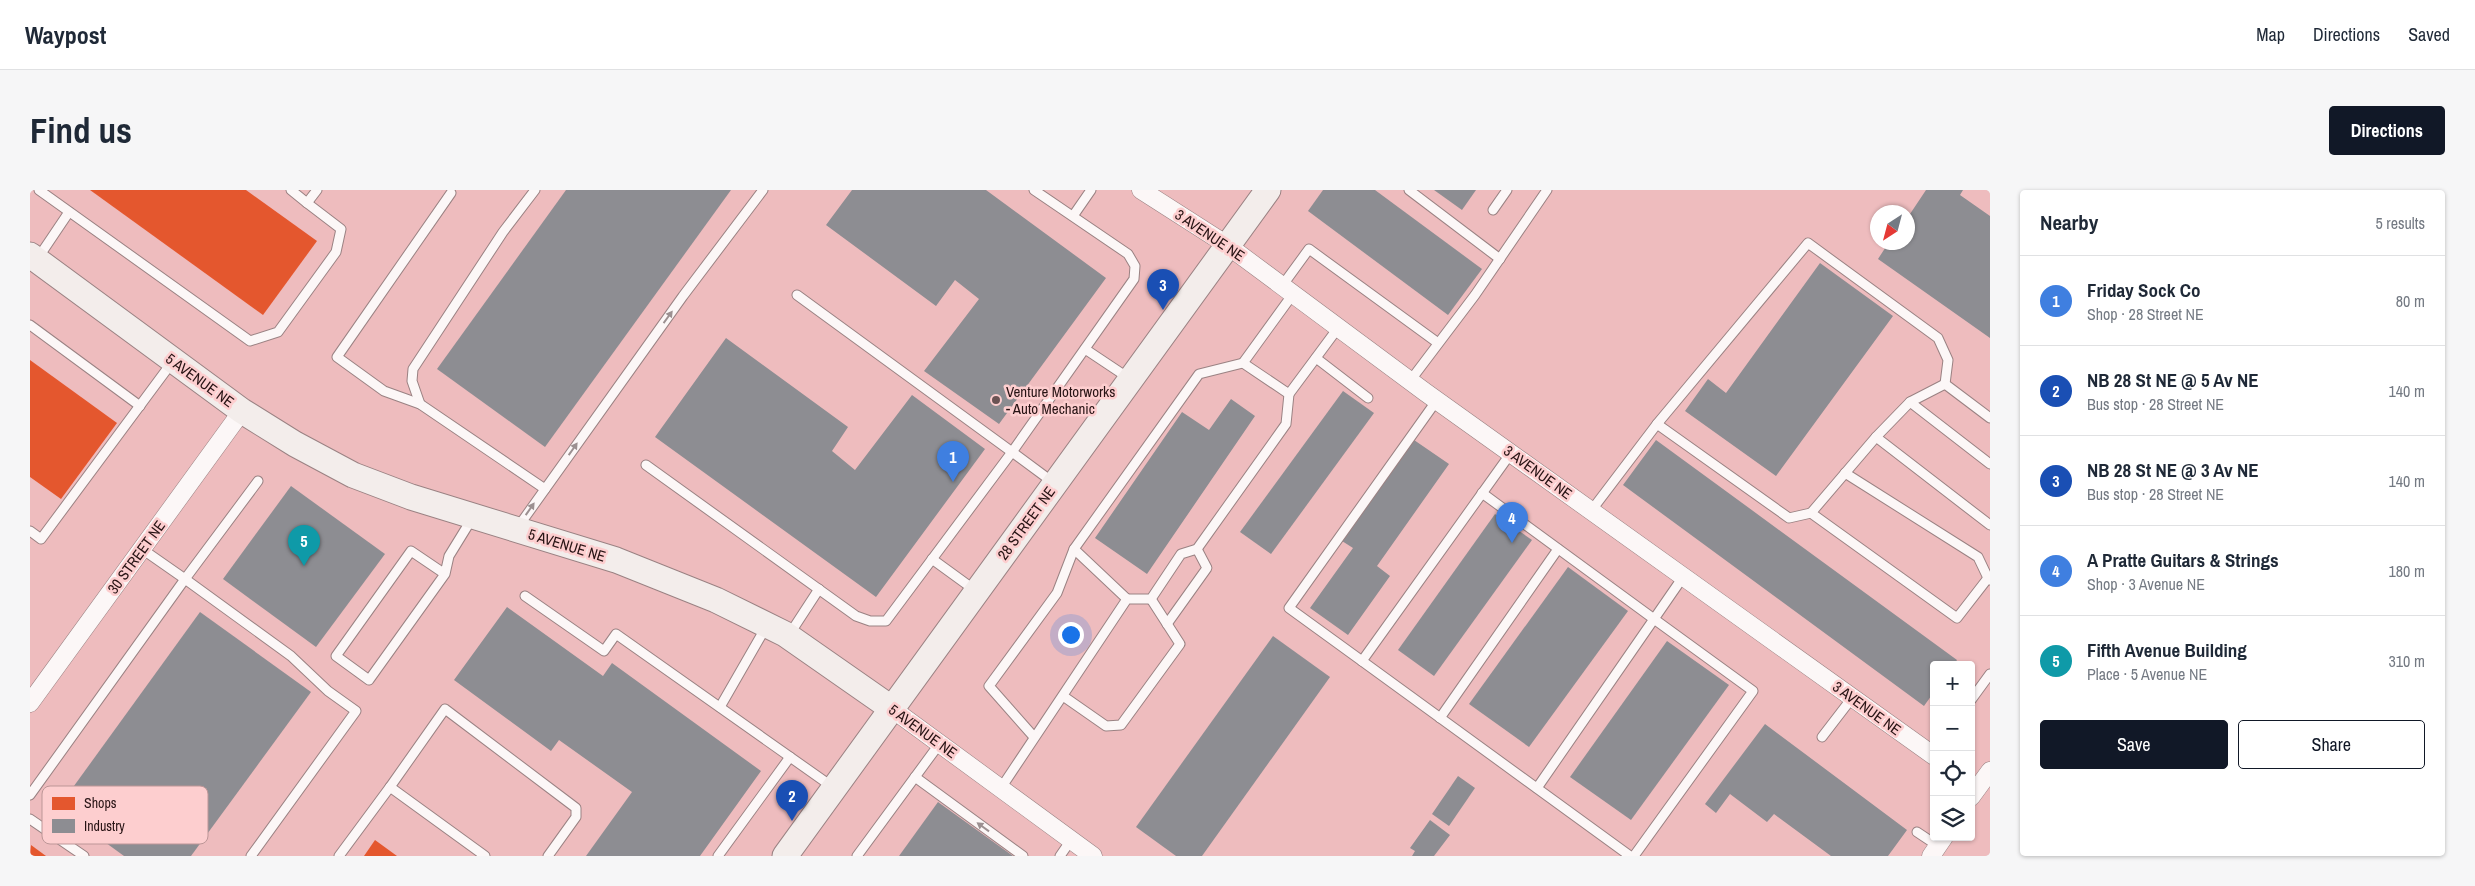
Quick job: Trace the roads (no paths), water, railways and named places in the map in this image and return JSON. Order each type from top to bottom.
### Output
[{"type":"street","name":"3 AVENUE NE","points":[[1141,190],[1227,245],[1410,381],[1930,753]]},
{"type":"street","name":"28 STREET NE","points":[[785,856],[1268,190]]},
{"type":"street","name":"5 AVENUE NE","points":[[33,258],[242,411],[295,444],[353,475],[473,517],[616,560],[716,600],[778,631],[892,708],[1093,856]]},
{"type":"street","name":"30 STREET NE","points":[[30,703],[242,411]]},
{"type":"street","points":[[1975,788],[1990,771]]},
{"type":"lane","points":[[39,190],[250,342],[278,332],[336,252],[341,229],[291,190]]},
{"type":"lane","points":[[307,203],[317,190]]},
{"type":"lane","points":[[420,404],[412,381],[413,369],[503,232],[535,190]]},
{"type":"lane","points":[[516,530],[683,296],[763,190]]},
{"type":"lane","points":[[646,465],[856,616],[870,621],[886,620],[1012,452],[1134,279],[1135,266],[1128,254],[1034,190]]},
{"type":"lane","points":[[1073,216],[1090,190]]},
{"type":"lane","points":[[1410,190],[1500,258]]},
{"type":"lane","points":[[1493,210],[1507,190]]},
{"type":"lane","points":[[1410,381],[1548,190]]},
{"type":"lane","points":[[451,193],[336,357],[384,391],[420,404],[545,489]]},
{"type":"lane","points":[[33,258],[69,212]]},
{"type":"lane","points":[[1591,510],[1657,424],[1808,243],[1938,338],[1948,360],[1945,384]]},
{"type":"lane","points":[[1034,737],[988,686],[1056,593],[1074,549],[1199,374],[1243,363],[1288,290],[1309,249],[1438,343]]},
{"type":"lane","points":[[797,295],[1054,484]]},
{"type":"lane","points":[[30,325],[140,406]]},
{"type":"lane","points":[[1151,599],[1181,554],[1197,548],[1286,424],[1288,394],[1338,328]]},
{"type":"lane","points":[[1085,349],[1130,379]]},
{"type":"lane","points":[[1316,358],[1368,398]]},
{"type":"lane","points":[[30,531],[41,539],[174,360]]},
{"type":"lane","points":[[1243,363],[1288,394]]},
{"type":"lane","points":[[1657,424],[1789,518],[1811,513],[1876,437],[1910,402],[1945,384]]},
{"type":"lane","points":[[1945,384],[1990,418]]},
{"type":"lane","points":[[1437,400],[1289,608],[1630,856]]},
{"type":"lane","points":[[1910,402],[1990,464]]},
{"type":"lane","points":[[1876,437],[1990,525]]},
{"type":"lane","points":[[1362,661],[1511,453]]},
{"type":"lane","points":[[1811,513],[1957,618],[1989,579],[1978,557],[1846,473]]},
{"type":"lane","points":[[30,795],[258,481]]},
{"type":"lane","points":[[1482,493],[1753,691],[1634,856]]},
{"type":"lane","points":[[445,574],[411,551],[336,656],[369,680],[445,574],[448,556],[473,517]]},
{"type":"lane","points":[[142,548],[290,656],[328,691],[356,711],[250,856]]},
{"type":"lane","points":[[1167,624],[1207,568],[1197,548]]},
{"type":"lane","points":[[1074,549],[1127,599],[1151,599]]},
{"type":"lane","points":[[1440,718],[1558,549]]},
{"type":"lane","points":[[932,559],[976,591]]},
{"type":"lane","points":[[1536,788],[1683,577]]},
{"type":"lane","points":[[720,707],[778,631],[819,589]]},
{"type":"lane","points":[[525,596],[604,652],[616,634],[834,788]]},
{"type":"lane","points":[[1001,788],[1127,599]]},
{"type":"lane","points":[[1062,696],[1106,726],[1121,725],[1180,644],[1151,599]]},
{"type":"lane","points":[[1975,695],[1990,674]]},
{"type":"lane","points":[[1822,737],[1852,698]]},
{"type":"lane","points":[[339,856],[445,709],[576,808],[576,817],[548,856]]},
{"type":"lane","points":[[857,856],[940,743]]},
{"type":"lane","points":[[718,856],[790,757]]},
{"type":"lane","points":[[915,777],[1023,856]]},
{"type":"lane","points":[[390,787],[484,856]]},
{"type":"lane","points":[[30,819],[42,827]]},
{"type":"lane","points":[[1917,832],[1937,846]]},
{"type":"lane","points":[[1060,856],[1071,840]]},
{"type":"lane","points":[[66,844],[84,856]]},
{"type":"place","name":"NB 28 St NE @ 3 Av NE","points":[[1163,310]]},
{"type":"place","name":"Venture Motorworks - Auto Mechanic","points":[[996,400]]},
{"type":"place","name":"Friday Sock Co","points":[[953,482]]},
{"type":"place","name":"A Pratte Guitars & Strings","points":[[1512,543]]},
{"type":"place","name":"Fifth Avenue Building","points":[[304,566]]},
{"type":"place","name":"NB 28 St NE @ 5 Av NE","points":[[792,821]]}]
